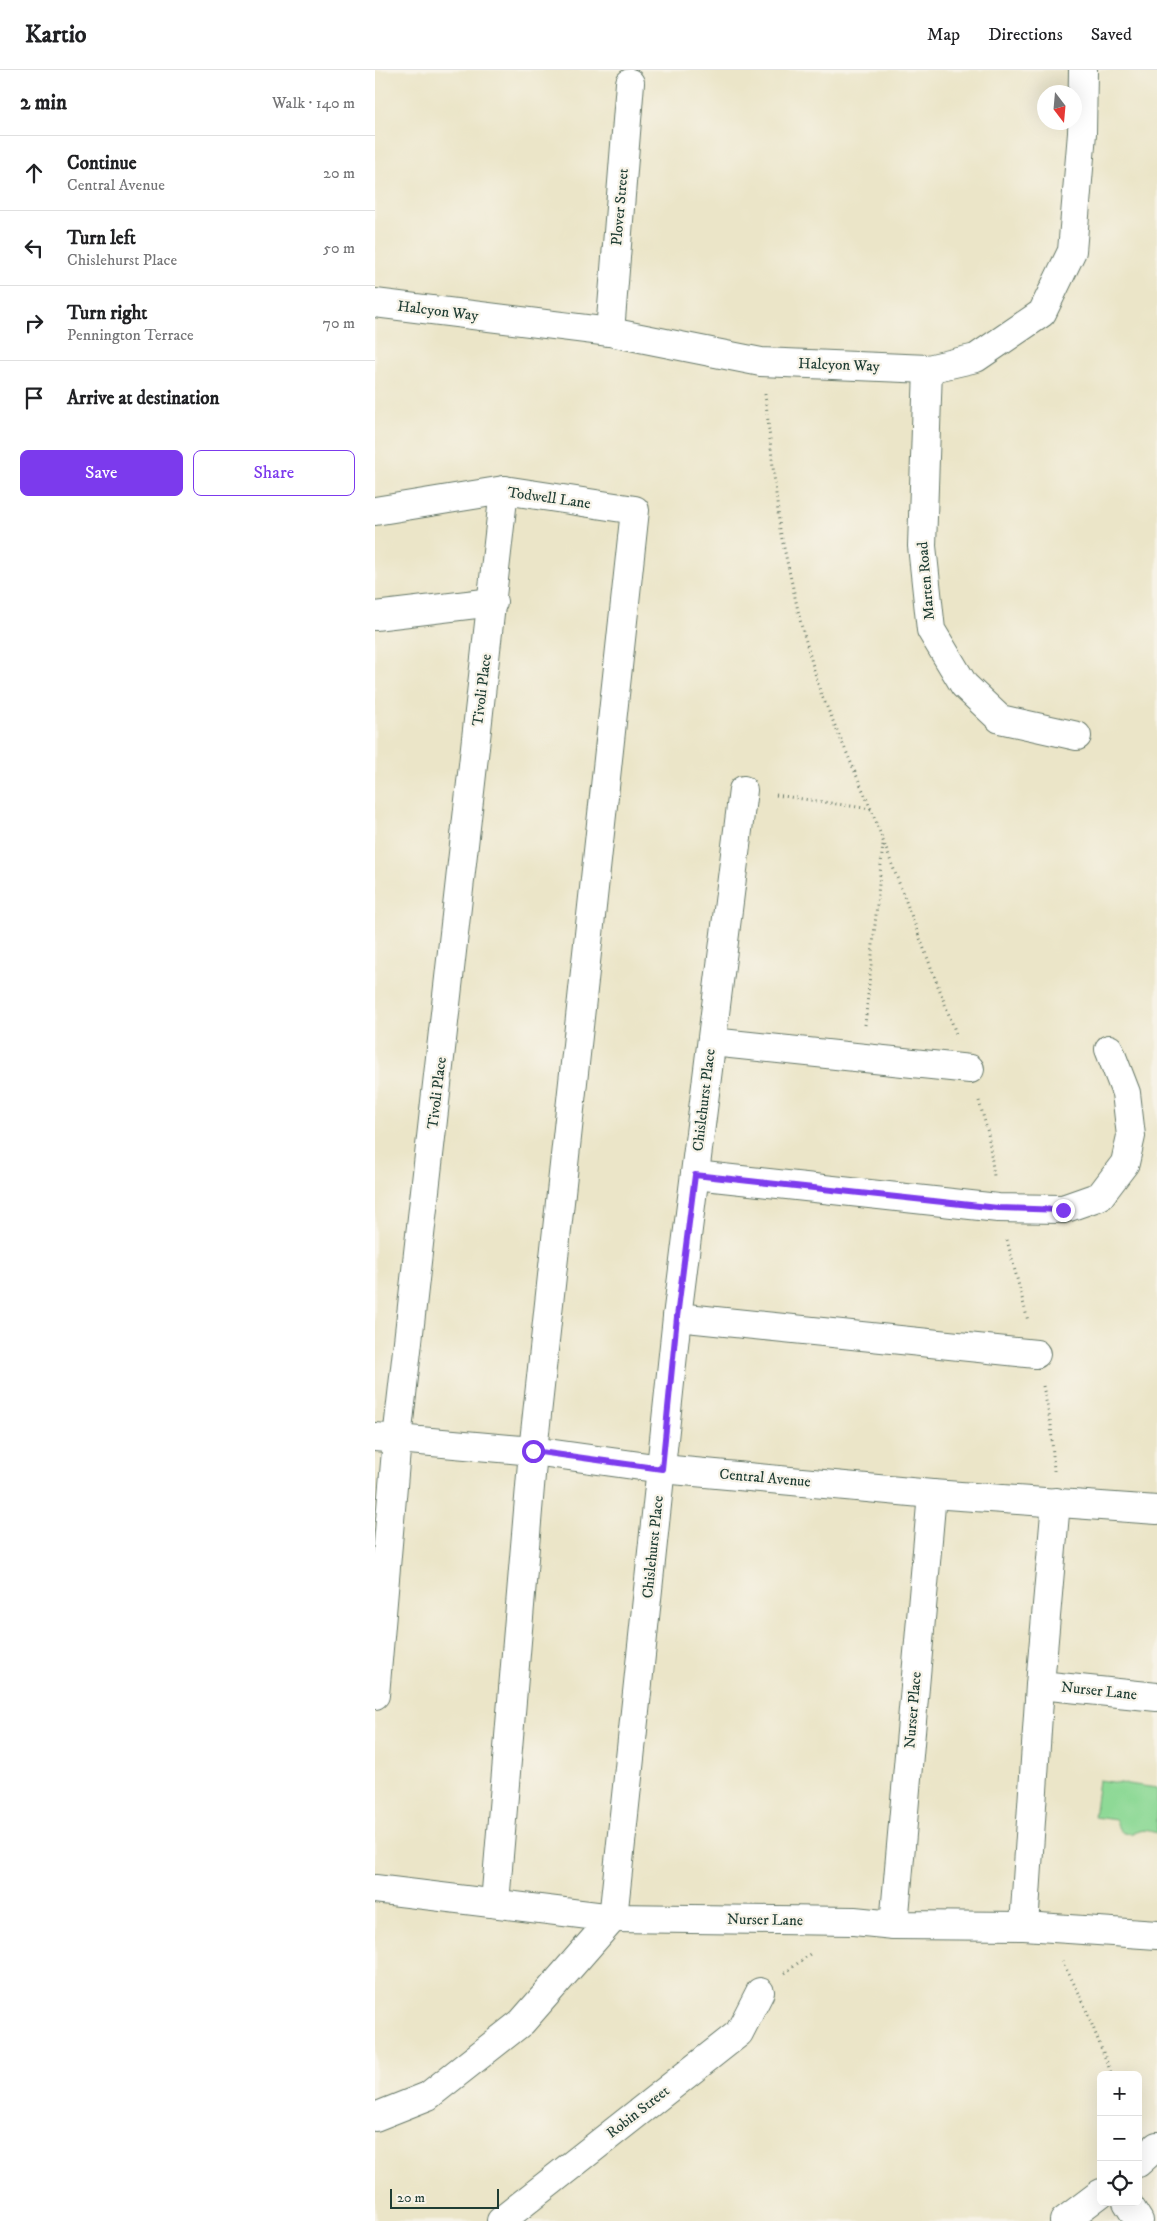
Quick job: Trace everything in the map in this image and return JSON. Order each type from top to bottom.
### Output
[{"type":"street","name":"Halcyon Way","points":[[375,303],[610,332],[761,362],[928,369],[976,358],[1043,313],[1072,251],[1082,133],[1083,70]]},
{"type":"street","name":"Plover Street","points":[[610,332],[630,83]]},
{"type":"street","name":"Marten Road","points":[[928,369],[922,546],[931,630],[964,685],[1000,719],[1077,736]]},
{"type":"street","name":"Todwell Lane","points":[[375,511],[504,490],[635,510],[533,1451]]},
{"type":"street","name":"Tivoli Place","points":[[375,1695],[386,1438],[493,602],[504,490]]},
{"type":"street","points":[[375,616],[493,602]]},
{"type":"street","name":"Chislehurst Place","points":[[613,1918],[677,1317],[743,790]]},
{"type":"street","points":[[712,1042],[970,1069]]},
{"type":"street","points":[[695,1175],[998,1208],[1063,1210],[1100,1196],[1125,1163],[1131,1136],[1126,1093],[1109,1049]]},
{"type":"street","points":[[677,1317],[1036,1354]]},
{"type":"street","name":"Central Avenue","points":[[386,1438],[533,1451],[662,1469],[932,1494],[1157,1510]]},
{"type":"street","points":[[495,1904],[533,1451]]},
{"type":"street","name":"Nurser Place","points":[[894,1925],[932,1494]]},
{"type":"street","points":[[1024,1926],[1040,1685],[1057,1502]]},
{"type":"street","name":"Nurser Lane","points":[[1040,1685],[1157,1697]]},
{"type":"street","name":"Nurser Lane","points":[[375,1889],[613,1918],[854,1921],[894,1925],[1024,1926],[1157,1935]]},
{"type":"street","points":[[375,2117],[428,2096],[522,2022],[613,1918]]},
{"type":"street","name":"Robin Street","points":[[501,2221],[739,2032],[760,1992]]},
{"type":"street","points":[[1140,2161],[1157,2146]]},
{"type":"street","points":[[1064,2221],[1097,2196]]},
{"type":"street","points":[[1130,2206],[1139,2221]]},
{"type":"path","points":[[761,362],[780,530],[801,624],[820,691],[871,808],[970,1069],[988,1133],[998,1208],[1036,1354],[1051,1425],[1057,1502]]},
{"type":"path","points":[[743,790],[871,808]]},
{"type":"path","points":[[861,1058],[883,841]]},
{"type":"path","points":[[760,1992],[854,1921]]},
{"type":"path","points":[[1024,1926],[1060,1957],[1081,1997],[1110,2071]]},
{"type":"green space","points":[[1099,1780],[1157,1788],[1157,1833],[1144,1830],[1124,1833],[1119,1829],[1116,1820],[1094,1817]]},
{"type":"route","points":[[533,1451],[662,1469],[677,1317],[695,1175],[998,1208],[1063,1210]]}]
